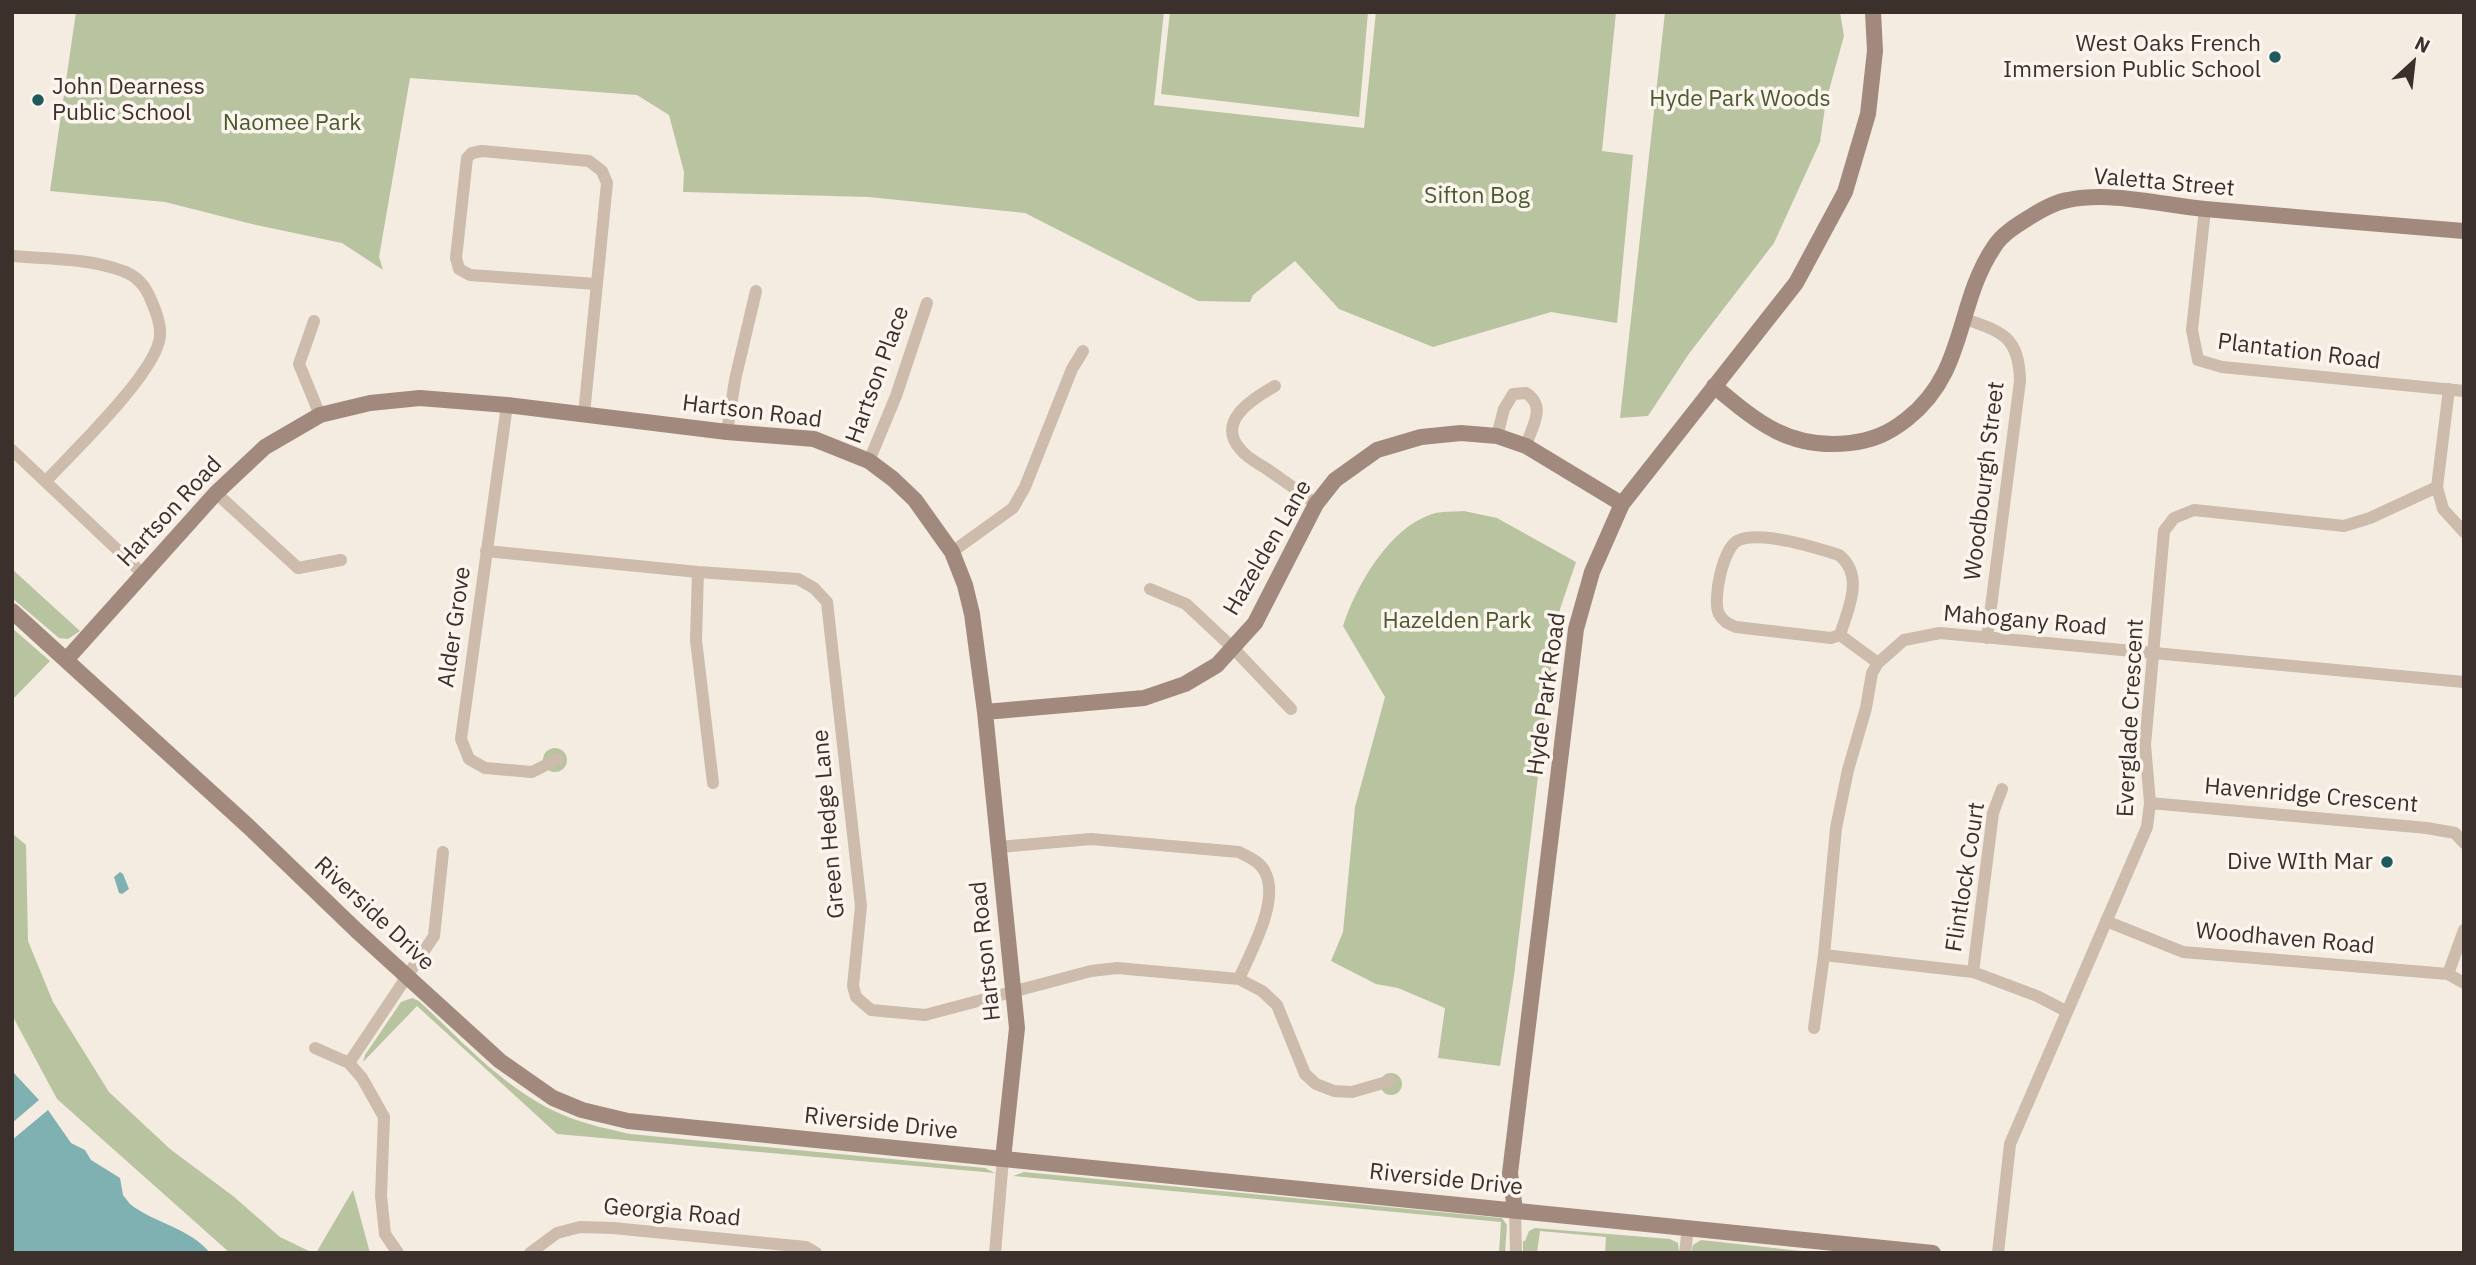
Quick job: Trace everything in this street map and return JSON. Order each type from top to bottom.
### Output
[{"type":"main road","name":"Hyde Park Road","points":[[1515,1210],[1510,1173],[1576,629],[1592,572],[1622,504],[1796,283],[1845,192],[1868,114],[1875,51],[1873,12]]},
{"type":"main road","name":"Valetta Street","points":[[1714,386],[1759,424],[1781,436],[1806,443],[1839,444],[1873,440],[1923,406],[1940,384],[1949,367],[1972,291],[1995,245],[2014,227],[2039,211],[2067,200],[2103,197],[2205,209],[2464,231]]},
{"type":"main road","name":"Hartson Road","points":[[66,660],[216,493],[265,447],[320,415],[370,402],[419,398],[507,405],[727,432],[814,439],[869,461],[915,500],[951,552],[965,585],[972,614],[1015,990],[1017,1028],[1003,1159]]},
{"type":"main road","name":"Hazelden Lane","points":[[985,712],[1144,698],[1185,684],[1217,665],[1255,623],[1317,503],[1335,480],[1377,450],[1421,437],[1461,433],[1497,436],[1526,446],[1622,504]]},
{"type":"main road","name":"Riverside Drive","points":[[12,611],[249,827],[500,1062],[553,1098],[582,1110],[628,1121],[1933,1253]]},
{"type":"street","points":[[584,414],[607,183],[602,171],[589,161],[482,151],[472,153],[464,167],[456,258],[459,269],[470,275],[596,284]]},
{"type":"street","name":"Plantation Road","points":[[2205,209],[2192,330],[2198,360],[2222,367],[2464,390]]},
{"type":"street","points":[[12,256],[89,264],[124,271],[140,280],[157,314],[161,337],[145,372],[46,481]]},
{"type":"street","points":[[727,432],[735,380],[755,291]]},
{"type":"street","name":"Hartson Place","points":[[869,461],[896,396],[927,303]]},
{"type":"street","name":"Woodbourgh Street","points":[[1965,319],[1997,330],[2013,345],[2019,361],[2020,382],[1987,638]]},
{"type":"street","points":[[314,321],[299,364],[320,415]]},
{"type":"street","points":[[951,552],[1013,508],[1026,486],[1072,369],[1083,351]]},
{"type":"street","points":[[1275,386],[1251,400],[1234,418],[1231,429],[1233,439],[1242,452],[1317,503]]},
{"type":"street","points":[[2449,389],[2438,486],[2443,509],[2464,533]]},
{"type":"street","points":[[1497,436],[1504,408],[1513,394],[1526,393],[1534,398],[1538,412],[1526,446]]},
{"type":"street","name":"Alder Grove","points":[[507,405],[461,739],[469,759],[485,768],[532,772],[558,759]]},
{"type":"street","points":[[12,450],[143,574]]},
{"type":"street","name":"Everglade Crescent","points":[[1998,1253],[2010,1144],[2147,827],[2150,803],[2145,745],[2164,531],[2174,518],[2194,510],[2344,526],[2370,518],[2438,486]]},
{"type":"street","points":[[216,493],[298,568],[341,560]]},
{"type":"street","points":[[1753,536],[1839,555],[1848,562],[1853,584],[1840,635],[1831,638],[1736,628],[1725,622],[1718,613],[1717,600],[1726,552],[1735,541],[1753,536]]},
{"type":"street","name":"Green Hedge Lane","points":[[486,551],[798,579],[814,588],[827,601],[861,906],[853,986],[856,997],[872,1010],[925,1015],[1091,971],[1117,968],[1239,979],[1262,991],[1277,1006],[1306,1074],[1316,1084],[1334,1091],[1352,1091],[1390,1081]]},
{"type":"street","points":[[698,572],[696,640],[713,783]]},
{"type":"street","points":[[1150,589],[1186,604],[1233,648],[1291,709]]},
{"type":"street","name":"Mahogany Road","points":[[1878,663],[1904,640],[1940,633],[2464,682]]},
{"type":"street","points":[[1814,1028],[1825,955],[1836,828],[1847,770],[1866,708],[1872,673],[1878,663],[1840,635]]},
{"type":"street","name":"Flintlock Court","points":[[1973,972],[1993,813],[2002,789]]},
{"type":"street","name":"Havenridge Crescent","points":[[2150,803],[2427,828],[2455,833],[2464,843]]},
{"type":"street","points":[[999,847],[1091,839],[1238,852],[1257,862],[1266,873],[1270,894],[1264,920],[1239,979]]},
{"type":"street","points":[[349,1063],[434,936],[443,852]]},
{"type":"street","name":"Woodhaven Road","points":[[2106,921],[2183,952],[2448,974],[2464,984]]},
{"type":"street","points":[[2448,974],[2464,930]]},
{"type":"street","points":[[1825,955],[1973,972],[2037,996],[2066,1011]]},
{"type":"street","points":[[315,1048],[349,1063],[384,1116],[382,1196],[385,1234],[398,1253]]},
{"type":"street","name":"Hartson Road","points":[[995,1253],[1003,1159]]},
{"type":"street","name":"Hyde Park Road","points":[[1515,1210],[1516,1253]]},
{"type":"street","name":"Georgia Road","points":[[530,1253],[557,1233],[580,1227],[806,1247],[816,1253]]},
{"type":"street","points":[[1685,1253],[1688,1227]]},
{"type":"green space","name":"Sifton Bog","points":[[76,12],[1164,12],[1154,105],[1364,128],[1376,12],[1616,12],[1602,151],[1633,155],[1617,323],[1551,312],[1433,347],[1339,309],[1295,261],[1253,295],[1250,302],[1198,301],[1025,213],[869,197],[683,192],[684,172],[669,115],[637,95],[410,78],[379,257],[383,270],[342,243],[165,202],[50,191]]},
{"type":"green space","points":[[1170,12],[1368,12],[1359,117],[1161,94]]},
{"type":"green space","name":"Hyde Park Woods","points":[[1665,12],[1840,12],[1844,36],[1826,101],[1820,142],[1774,243],[1688,355],[1648,416],[1620,418]]},
{"type":"green space","name":"Hazelden Park","points":[[1464,511],[1497,518],[1576,562],[1560,609],[1554,643],[1514,976],[1500,1066],[1438,1058],[1445,1008],[1398,988],[1376,984],[1331,961],[1343,932],[1355,807],[1385,697],[1343,626],[1356,594],[1388,545],[1416,521],[1432,514]]},
{"type":"green space","points":[[12,569],[80,631],[68,639],[59,638],[12,598]]},
{"type":"green space","points":[[12,628],[50,661],[12,700]]},
{"type":"green space","points":[[555,748],[566,755],[567,760],[560,771],[555,772],[544,765],[543,760],[550,749]]},
{"type":"green space","points":[[12,833],[26,845],[28,941],[53,1002],[109,1092],[170,1149],[233,1196],[280,1237],[313,1253],[230,1253],[57,1099],[12,1015]]},
{"type":"green space","points":[[412,998],[419,1001],[488,1066],[526,1095],[583,1122],[630,1134],[985,1168],[995,1173],[557,1134],[417,1006],[363,1062],[401,1002]]},
{"type":"green space","points":[[1391,1073],[1399,1076],[1402,1084],[1399,1092],[1391,1095],[1383,1092],[1380,1084],[1383,1076]]},
{"type":"green space","points":[[1024,1172],[1502,1218],[1507,1225],[1505,1253],[1499,1253],[1501,1222],[1013,1176]]},
{"type":"green space","points":[[353,1190],[370,1253],[316,1253]]},
{"type":"green space","points":[[1535,1228],[1670,1239],[1678,1243],[1679,1253],[1605,1253],[1606,1237],[1540,1231],[1537,1253],[1523,1253],[1523,1241],[1529,1231]]},
{"type":"green space","points":[[1701,1240],[1819,1253],[1691,1253],[1693,1245]]},
{"type":"water","points":[[120,872],[129,889],[122,894],[119,893],[114,877]]},
{"type":"water","points":[[12,1071],[39,1100],[12,1123]]},
{"type":"water","points":[[48,1110],[71,1143],[85,1150],[91,1160],[120,1178],[123,1195],[130,1204],[192,1237],[210,1253],[12,1251],[12,1140]]},
{"type":"place","name":"West Oaks French Immersion Public School","points":[[2275,57]]},
{"type":"place","name":"John Dearness Public School","points":[[38,100]]},
{"type":"place","name":"Dive WIth Mar","points":[[2387,862]]},
{"type":"park label","name":"Naomee Park","points":[[292,123]]}]
